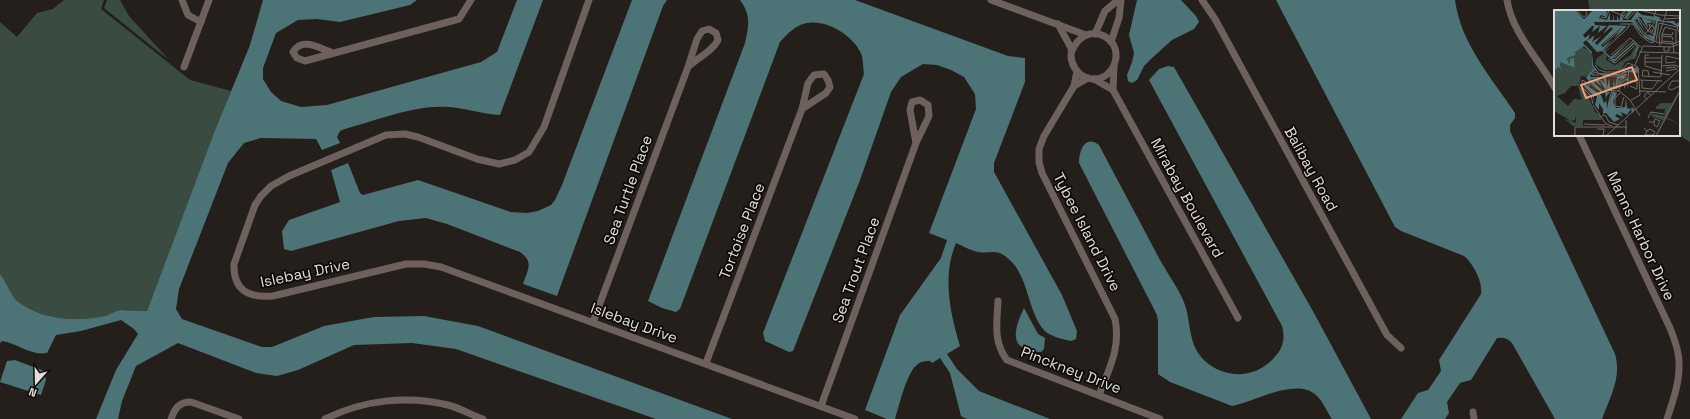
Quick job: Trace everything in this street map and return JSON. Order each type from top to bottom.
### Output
[{"type":"street","points":[[182,0],[188,15],[201,22]]},
{"type":"street","points":[[184,67],[209,0]]},
{"type":"street","points":[[333,53],[308,44],[302,44],[296,47],[293,52],[297,58],[305,61],[459,19],[471,0]]},
{"type":"street","name":"Islebay Drive","points":[[589,0],[544,127],[529,152],[515,160],[499,164],[477,159],[418,137],[405,134],[379,138],[289,176],[271,186],[261,196],[255,205],[234,264],[234,274],[238,284],[247,293],[259,298],[273,296],[406,264],[424,264],[441,267],[855,419]]},
{"type":"street","points":[[991,0],[1086,35]]},
{"type":"street","points":[[1095,34],[1106,10],[1119,0]]},
{"type":"street","points":[[1111,42],[1119,15],[1119,0]]},
{"type":"street","name":"Balibay Road","points":[[1202,0],[1215,19],[1387,335],[1401,348]]},
{"type":"street","points":[[1507,0],[1509,12],[1516,29],[1554,86]]},
{"type":"street","points":[[1106,10],[1116,12],[1119,15]]},
{"type":"street","points":[[1058,24],[1072,50]]},
{"type":"street","name":"Sea Turtle Place","points":[[593,322],[688,67],[697,39],[702,31],[709,29],[716,33],[718,40],[714,48],[702,55],[688,67]]},
{"type":"street","points":[[1095,34],[1107,38],[1111,42],[1116,54],[1113,90],[1077,71],[1073,65],[1071,58],[1072,50],[1075,44],[1080,38],[1086,35],[1095,34]]},
{"type":"street","points":[[1091,78],[1102,77],[1109,73],[1114,67]]},
{"type":"street","name":"Tybee Island Drive","points":[[1077,71],[1074,86],[1044,136],[1039,149],[1039,162],[1042,173],[1115,319],[1118,338],[1116,351],[1099,395]]},
{"type":"street","name":"Tortoise Place","points":[[706,364],[802,109],[808,83],[814,74],[824,74],[830,87],[826,94],[802,109]]},
{"type":"street","name":"Tybee Island Drive","points":[[1074,86],[1091,78]]},
{"type":"street","name":"Mirabay Boulevard","points":[[1113,90],[1238,318]]},
{"type":"street","name":"Sea Trout Place","points":[[821,406],[916,143],[930,116],[928,105],[920,100],[912,102],[910,110],[916,143]]},
{"type":"street","name":"Manns Harbor Drive","points":[[1579,136],[1667,320],[1677,346],[1680,367],[1674,398],[1667,419]]},
{"type":"street","name":"Pinckney Drive","points":[[998,301],[996,330],[998,344],[1001,352],[1007,360],[1160,419]]},
{"type":"street","points":[[325,419],[342,411],[381,401],[408,400],[450,406],[483,419]]},
{"type":"street","points":[[171,419],[177,406],[183,402],[191,402],[238,419]]},
{"type":"green space","points":[[64,0],[104,0],[101,9],[190,80],[231,91],[147,311],[120,310],[105,316],[94,318],[58,318],[36,312],[25,307],[16,300],[0,274],[0,22],[17,37],[37,13],[53,9]]},
{"type":"green space","points":[[107,0],[120,0],[129,16],[169,60],[104,8]]},
{"type":"green space","points":[[1588,0],[1690,0],[1690,142],[1680,136],[1680,10],[1590,10]]},
{"type":"water","points":[[263,0],[417,0],[410,5],[340,22],[317,19],[298,20],[276,33],[263,68],[263,79],[271,92],[281,101],[301,107],[327,105],[481,62],[497,52],[517,0],[543,0],[500,115],[448,107],[422,108],[340,131],[337,137],[340,143],[322,150],[316,139],[261,138],[244,143],[228,163],[179,289],[176,309],[182,319],[262,347],[272,347],[324,326],[374,317],[424,316],[478,326],[732,419],[656,419],[456,349],[412,343],[354,345],[298,370],[277,376],[256,373],[178,343],[136,366],[122,401],[118,419],[96,419],[116,370],[138,334],[134,329],[121,320],[81,331],[56,335],[47,353],[35,353],[8,342],[2,341],[0,343],[0,274],[16,300],[25,307],[36,312],[58,318],[94,318],[105,316],[120,310],[147,311],[216,128],[250,45]]},
{"type":"water","points":[[632,0],[667,0],[663,6],[557,296],[523,284],[529,266],[527,259],[520,252],[447,224],[426,218],[399,221],[291,251],[284,249],[282,231],[289,220],[340,202],[331,170],[348,163],[360,193],[363,195],[418,180],[511,212],[527,213],[538,211],[551,205],[562,185]]},
{"type":"water","points":[[740,0],[855,0],[1008,56],[1025,58],[1025,82],[994,163],[994,172],[1062,295],[1077,331],[1076,339],[1071,341],[1060,338],[1048,334],[1043,329],[1033,311],[1019,271],[1005,256],[995,252],[970,250],[956,243],[949,268],[948,281],[953,321],[960,346],[947,354],[957,369],[979,391],[1050,419],[967,419],[961,416],[950,373],[940,358],[932,363],[930,361],[921,362],[914,368],[904,389],[895,419],[887,419],[865,410],[900,315],[941,258],[947,240],[929,233],[976,109],[975,94],[964,77],[937,65],[923,64],[901,77],[891,92],[860,180],[793,351],[789,352],[765,341],[763,333],[864,74],[862,56],[854,42],[840,31],[823,24],[815,22],[799,26],[780,42],[680,309],[676,312],[662,308],[648,301],[745,43],[748,21],[744,5]]},
{"type":"water","points":[[1137,0],[1181,0],[1196,16],[1199,22],[1194,29],[1172,40],[1151,59],[1144,66],[1137,80],[1132,83],[1128,81],[1127,75],[1134,53],[1129,35]]},
{"type":"water","points":[[1276,0],[1455,0],[1458,16],[1470,46],[1515,113],[1515,118],[1510,125],[1510,131],[1615,354],[1617,362],[1616,379],[1602,419],[1555,419],[1512,343],[1507,339],[1497,338],[1471,380],[1460,383],[1447,402],[1449,413],[1445,419],[1401,419],[1418,393],[1428,390],[1441,371],[1439,360],[1481,294],[1479,279],[1474,268],[1464,256],[1401,231],[1395,227]]},
{"type":"water","points":[[1168,66],[1174,67],[1314,313],[1371,419],[1332,419],[1323,403],[1316,395],[1307,390],[1297,389],[1275,392],[1232,406],[1170,382],[1158,374],[1157,315],[1079,163],[1080,154],[1084,145],[1090,141],[1099,145],[1160,260],[1178,290],[1186,308],[1193,343],[1205,361],[1221,371],[1229,373],[1238,374],[1255,371],[1263,367],[1275,357],[1282,345],[1284,336],[1282,326],[1149,80],[1159,69]]},
{"type":"water","points":[[1024,308],[1038,334],[1045,338],[1044,349],[1041,352],[1026,349],[1020,346],[1017,342],[1017,325]]},
{"type":"water","points":[[15,360],[44,371],[46,380],[41,395],[0,382],[7,361]]}]
